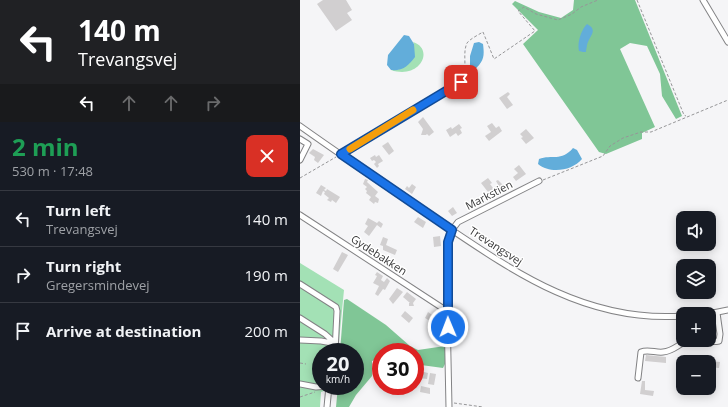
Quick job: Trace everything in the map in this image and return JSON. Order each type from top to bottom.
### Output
[{"type":"street","points":[[702,0],[728,42]]},
{"type":"street","points":[[341,154],[461,82],[468,82]]},
{"type":"street","name":"Trevangsvej","points":[[300,126],[452,230],[547,289],[582,303],[629,314],[652,317],[676,316]]},
{"type":"street","points":[[300,139],[308,144],[300,160]]},
{"type":"street","name":"Markstien","points":[[452,230],[458,222],[539,181]]},
{"type":"street","name":"Gydebakken","points":[[300,215],[447,311]]},
{"type":"street","points":[[448,405],[448,242],[452,230]]},
{"type":"street","points":[[300,284],[336,307],[335,343]]},
{"type":"street","points":[[638,378],[641,352],[663,352],[671,350],[684,342],[691,340],[718,342],[720,339],[720,334],[717,313],[728,310]]},
{"type":"street","points":[[300,318],[325,334],[332,343]]},
{"type":"street","points":[[300,340],[332,343]]},
{"type":"street","points":[[300,384],[312,386]]},
{"type":"street","points":[[327,407],[328,395]]},
{"type":"path","points":[[461,82],[465,72],[468,42],[482,32],[494,59],[535,31],[518,11],[524,7],[536,14],[558,20],[572,14],[581,6],[598,0]]},
{"type":"path","points":[[637,0],[684,115],[686,116]]},
{"type":"path","points":[[539,181],[603,156],[610,146],[622,138],[641,132],[651,132],[686,116],[728,100]]},
{"type":"path","points":[[300,178],[341,154]]},
{"type":"path","points":[[300,363],[306,364]]},
{"type":"path","points":[[300,397],[312,393]]},
{"type":"path","points":[[448,405],[483,407]]},
{"type":"green space","points":[[574,0],[635,0],[682,116],[676,119],[662,96],[660,74],[647,46],[630,43],[620,49],[655,127],[642,133],[642,139],[606,154],[599,152],[523,44],[538,30],[512,4],[515,1],[539,12],[561,18],[573,10]]},
{"type":"green space","points":[[413,42],[420,46],[423,51],[421,62],[417,67],[410,71],[401,72],[391,70],[398,70],[414,44]]},
{"type":"green space","points":[[300,263],[344,290],[339,343],[312,343],[312,395],[321,395],[320,407],[300,407]]},
{"type":"green space","points":[[347,299],[386,325],[407,343],[372,343],[372,376],[364,386],[364,343],[341,343],[344,300]]},
{"type":"green space","points":[[445,346],[445,364],[443,368],[424,365],[424,349]]},
{"type":"green space","points":[[337,395],[356,395],[349,407],[336,407]]},
{"type":"water","points":[[587,24],[591,26],[593,31],[587,45],[586,52],[583,52],[579,51],[579,41],[581,33]]},
{"type":"water","points":[[404,35],[409,36],[414,44],[415,57],[405,67],[399,70],[391,70],[387,65],[388,55]]},
{"type":"water","points":[[479,42],[483,44],[483,57],[481,63],[471,73],[470,56],[474,43]]},
{"type":"water","points":[[573,148],[577,150],[582,159],[573,166],[561,170],[555,170],[538,164],[539,159],[564,155]]},
{"type":"building","points":[[323,0],[346,0],[352,10],[347,13],[352,20],[336,31],[317,4]]},
{"type":"building","points":[[508,92],[510,94],[507,97],[513,105],[507,109],[499,98]]},
{"type":"building","points":[[423,117],[434,132],[429,136],[427,134],[421,135],[423,129],[418,122]]},
{"type":"building","points":[[492,123],[496,128],[499,126],[502,131],[489,141],[485,136],[491,132],[487,126]]},
{"type":"building","points":[[459,124],[462,128],[460,129],[462,133],[458,136],[456,133],[450,137],[446,130],[451,127],[452,129]]},
{"type":"building","points":[[526,129],[534,138],[526,144],[521,138],[523,137],[520,134]]},
{"type":"building","points":[[388,142],[394,151],[389,155],[382,146]]},
{"type":"building","points":[[313,149],[324,155],[318,163],[314,160],[315,157],[309,153]]},
{"type":"building","points":[[375,155],[376,157],[379,155],[383,161],[378,164],[379,166],[377,168],[374,164],[376,162],[374,160],[372,161],[370,158]]},
{"type":"building","points":[[519,165],[526,174],[516,181],[513,177],[518,173],[514,169]]},
{"type":"building","points":[[488,178],[492,183],[490,184],[493,188],[496,186],[501,192],[499,194],[497,191],[487,199],[484,195],[488,192],[481,183]]},
{"type":"building","points":[[365,179],[368,180],[367,182],[378,192],[375,196],[379,199],[378,203],[375,202],[374,204],[369,200],[371,197],[366,193],[367,191],[365,189],[367,187],[363,184]]},
{"type":"building","points":[[498,180],[505,187],[501,190],[496,181]]},
{"type":"building","points":[[412,184],[416,187],[412,194],[405,189],[407,186],[409,188]]},
{"type":"building","points":[[321,185],[326,188],[324,190],[326,191],[327,189],[340,197],[336,203],[332,200],[331,202],[327,200],[329,198],[323,191],[321,196],[316,193]]},
{"type":"building","points":[[453,207],[457,213],[452,216],[448,211]]},
{"type":"building","points":[[418,217],[426,222],[423,228],[414,222]]},
{"type":"building","points":[[368,218],[377,223],[379,221],[383,224],[381,228],[377,225],[369,236],[364,232],[368,226],[365,224]]},
{"type":"building","points":[[440,236],[441,246],[434,247],[433,237]]},
{"type":"building","points":[[383,237],[388,239],[386,245],[397,250],[395,255],[383,250],[383,246],[380,245]]},
{"type":"building","points":[[342,252],[348,255],[338,272],[333,269]]},
{"type":"building","points":[[377,272],[383,276],[381,280],[384,282],[387,278],[390,281],[385,290],[383,289],[378,296],[375,294],[379,286],[373,283],[377,276],[375,275]]},
{"type":"building","points":[[397,288],[403,292],[393,304],[389,299]]},
{"type":"building","points":[[407,292],[416,299],[413,303],[414,306],[409,306],[410,303],[403,297]]},
{"type":"building","points":[[405,311],[413,318],[409,323],[401,316]]},
{"type":"building","points":[[428,312],[439,320],[434,328],[430,325],[432,322],[425,318]]},
{"type":"building","points":[[646,355],[666,357],[666,363],[645,361]]},
{"type":"building","points":[[716,362],[720,362],[719,368],[716,368]]},
{"type":"building","points":[[424,372],[428,373],[427,379],[424,379]]},
{"type":"building","points":[[430,373],[436,374],[434,385],[428,384]]},
{"type":"building","points":[[642,381],[645,381],[645,390],[654,391],[653,396],[640,394]]},
{"type":"building","points":[[424,387],[430,388],[430,394],[424,393]]},
{"type":"slow traffic","points":[[350,149],[413,110]]},
{"type":"route","points":[[448,327],[448,242],[452,230],[341,154],[461,82]]}]
